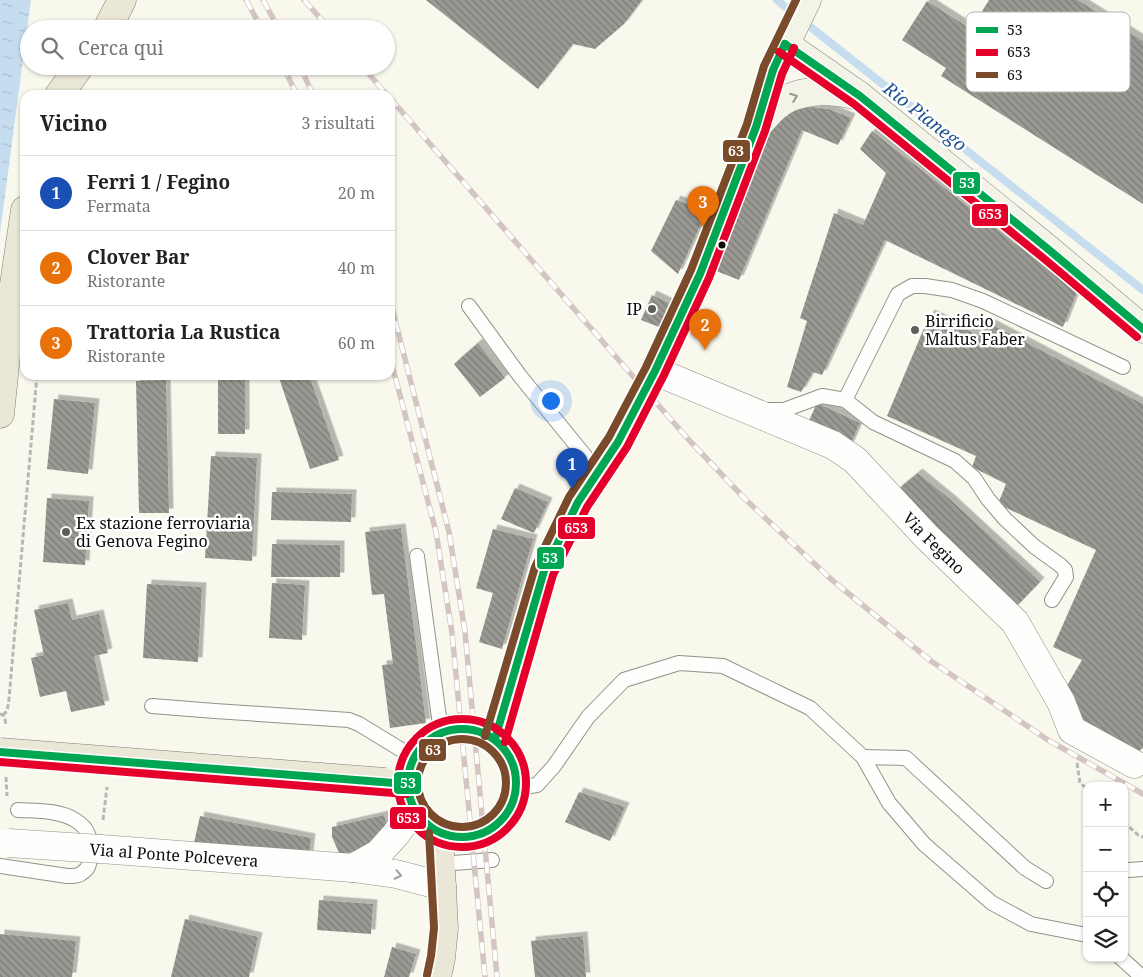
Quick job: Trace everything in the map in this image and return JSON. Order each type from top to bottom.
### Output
[{"type":"main road","points":[[112,20],[122,0]]},
{"type":"main road","points":[[495,739],[544,571],[578,502],[618,442],[655,371],[700,274],[756,127],[773,70],[802,9]]},
{"type":"main road","points":[[785,44],[860,96],[1143,329]]},
{"type":"main road","points":[[63,90],[73,75]]},
{"type":"main road","points":[[756,127],[776,106],[805,93],[832,91],[860,96]]},
{"type":"main road","points":[[0,414],[12,298],[20,244]]},
{"type":"main road","points":[[0,752],[109,761],[402,792],[425,823],[439,832],[456,837],[474,836],[490,830],[503,819],[513,804],[517,788],[516,770],[508,753],[495,739],[478,730],[459,728],[441,732],[425,742],[413,757],[402,792]]},
{"type":"main road","points":[[436,977],[441,958],[444,928],[439,832]]},
{"type":"street","name":"Via Fegino","points":[[655,371],[833,444],[855,460],[927,537],[1015,622],[1061,702],[1072,730],[1134,764]]},
{"type":"street","points":[[353,868],[378,854],[396,834],[402,792]]},
{"type":"street","name":"Via al Ponte Polcevera","points":[[2,848],[101,849],[353,868],[396,874],[442,875]]},
{"type":"lane","points":[[1052,600],[1066,577],[1065,570],[1035,547],[1005,519],[974,478],[955,461],[873,422],[845,400],[898,294],[912,286],[952,290],[983,301],[1123,367]]},
{"type":"lane","points":[[469,306],[520,376],[598,472]]},
{"type":"lane","name":"Via Fegino","points":[[746,409],[784,410],[822,396],[845,400]]},
{"type":"lane","points":[[417,556],[441,732]]},
{"type":"lane","points":[[517,788],[537,785],[554,766],[588,717],[624,680],[679,663],[723,666],[810,708],[863,757],[888,803],[924,844],[992,903],[1031,924],[1083,934]]},
{"type":"lane","points":[[152,706],[348,720],[359,724],[413,757]]},
{"type":"lane","points":[[863,757],[906,758],[1024,868],[1046,881]]},
{"type":"lane","points":[[2,848],[67,876],[76,876],[82,873],[89,864],[89,836],[82,824],[57,813],[18,810]]},
{"type":"lane","points":[[442,875],[492,860]]},
{"type":"lane","points":[[1125,962],[1142,977]]},
{"type":"path","points":[[6,725],[5,719],[1,714],[6,712],[8,708],[37,380]]},
{"type":"path","points":[[101,849],[109,761]]},
{"type":"path","points":[[1128,826],[1138,835],[1143,836]]},
{"type":"water","points":[[0,0],[31,0],[28,20],[20,20],[21,75],[0,233]]},
{"type":"building","points":[[426,0],[642,0],[624,24],[595,49],[573,44],[538,89]]},
{"type":"building","points":[[989,0],[1078,0],[1097,12],[982,12]]},
{"type":"building","points":[[927,1],[966,26],[966,92],[941,76],[946,68],[902,40]]},
{"type":"building","points":[[1130,33],[1143,41],[1143,204],[966,92],[1130,92]]},
{"type":"building","points":[[790,107],[829,109],[851,118],[838,145],[802,130],[739,280],[706,267],[758,138]]},
{"type":"building","points":[[872,131],[1077,292],[1063,327],[885,240],[822,375],[813,372],[801,392],[787,387],[807,321],[800,318],[834,213],[863,225],[886,173],[860,149]]},
{"type":"building","points":[[676,200],[707,211],[678,274],[651,251]]},
{"type":"building","points":[[652,295],[669,303],[659,327],[641,320]]},
{"type":"building","points":[[930,314],[981,336],[987,322],[1143,404],[1143,748],[1138,752],[1078,723],[1062,694],[1082,660],[1053,647],[1096,550],[998,504],[1006,484],[972,467],[976,456],[887,416]]},
{"type":"building","points":[[478,343],[505,378],[480,397],[454,364]]},
{"type":"building","points":[[166,380],[169,513],[139,513],[136,381]]},
{"type":"building","points":[[218,380],[245,380],[245,434],[218,434]]},
{"type":"building","points":[[280,380],[311,380],[339,460],[310,469]]},
{"type":"building","points":[[54,399],[95,403],[88,474],[47,469]]},
{"type":"building","points":[[817,403],[860,423],[849,447],[806,427]]},
{"type":"building","points":[[211,456],[257,458],[252,561],[205,558]]},
{"type":"building","points":[[918,473],[951,500],[1040,582],[1014,609],[897,490]]},
{"type":"building","points":[[515,488],[548,502],[534,533],[501,519]]},
{"type":"building","points":[[272,492],[352,494],[351,522],[271,520]]},
{"type":"building","name":"Ex stazione ferroviaria di Genova Fegino","points":[[47,498],[89,501],[85,565],[43,562]]},
{"type":"building","points":[[401,528],[426,723],[390,728],[382,665],[393,664],[384,594],[372,595],[365,532]]},
{"type":"building","points":[[493,529],[533,539],[502,649],[479,642],[493,593],[476,588]]},
{"type":"building","points":[[272,544],[340,545],[340,577],[271,577]]},
{"type":"building","points":[[272,583],[305,585],[302,640],[269,638]]},
{"type":"building","points":[[147,584],[202,587],[198,662],[143,658]]},
{"type":"building","points":[[68,603],[72,620],[99,614],[108,653],[94,656],[105,705],[71,712],[66,691],[40,697],[31,658],[44,655],[34,610]]},
{"type":"building","points":[[579,792],[625,807],[610,841],[565,822]]},
{"type":"building","points":[[384,815],[387,826],[381,836],[365,846],[340,855],[332,837],[332,827]]},
{"type":"building","points":[[200,816],[311,838],[309,855],[194,843]]},
{"type":"building","points":[[319,900],[373,904],[371,934],[317,930]]},
{"type":"building","points":[[185,919],[258,937],[249,977],[171,977]]},
{"type":"building","points":[[0,934],[76,941],[72,977],[0,977]]},
{"type":"building","points":[[583,936],[586,977],[535,977],[531,941]]},
{"type":"building","points":[[392,947],[416,954],[409,977],[384,977]]},
{"type":"waterway","name":"Rio Pianego","points":[[777,0],[794,14]]},
{"type":"waterway","name":"Rio Pianego","points":[[803,21],[1143,290]]},
{"type":"railway","points":[[246,0],[257,20]]},
{"type":"railway","points":[[263,0],[274,20]]},
{"type":"railway","points":[[304,0],[322,20]]},
{"type":"railway","points":[[287,75],[295,90]]},
{"type":"railway","points":[[304,75],[311,90]]},
{"type":"railway","points":[[370,75],[383,90]]},
{"type":"railway","points":[[395,104],[689,440],[746,500],[832,580],[931,661],[1048,740],[1143,794]]},
{"type":"railway","points":[[395,320],[449,532],[465,632],[497,977]]},
{"type":"railway","points":[[395,376],[436,532],[452,633],[485,977]]},
{"type":"transit line","name":"63","points":[[485,736],[535,567],[569,497],[609,437],[646,367],[691,270],[747,124],[764,66],[796,0]]},
{"type":"transit line","name":"53","points":[[785,44],[860,96],[1143,329]]},
{"type":"transit line","name":"53","points":[[495,739],[544,571],[578,502],[618,442],[655,371],[700,274],[756,127],[773,70],[785,44]]},
{"type":"transit line","name":"653","points":[[505,742],[553,575],[587,507],[627,447],[664,375],[709,278],[765,131],[782,74],[794,48]]},
{"type":"transit line","name":"653","points":[[779,52],[854,104],[1137,337]]},
{"type":"transit line","name":"653","points":[[462,719],[487,723],[508,737],[522,758],[526,783],[522,808],[508,829],[487,843],[462,847],[437,843],[416,829],[402,808],[398,783],[402,758],[416,737],[437,723],[462,719]]},
{"type":"transit line","name":"53","points":[[462,729],[483,733],[500,745],[512,762],[516,783],[512,804],[500,821],[483,833],[462,837],[441,833],[424,821],[412,804],[408,783],[412,762],[424,745],[441,733],[462,729]]},
{"type":"transit line","name":"63","points":[[453,739],[471,739],[487,746],[499,758],[506,774],[506,783],[506,792],[499,808],[487,820],[471,827],[453,827],[437,820],[425,808],[418,792],[418,774],[425,758],[437,746],[453,739]]},
{"type":"transit line","name":"53","points":[[0,752],[407,784]]},
{"type":"transit line","name":"653","points":[[0,762],[406,794]]},
{"type":"transit line","name":"63","points":[[427,975],[434,928],[429,833]]},
{"type":"place","name":"Trattoria La Rustica","points":[[703,227]]},
{"type":"place","name":"IP","points":[[652,309]]},
{"type":"place","name":"Birrificio Maltus Faber","points":[[915,330]]},
{"type":"place","name":"Clover Bar","points":[[705,350]]},
{"type":"place","name":"Ferri 1 / Fegino","points":[[572,489]]},
{"type":"place","name":"Ex stazione ferroviaria di Genova Fegino","points":[[66,532]]}]
